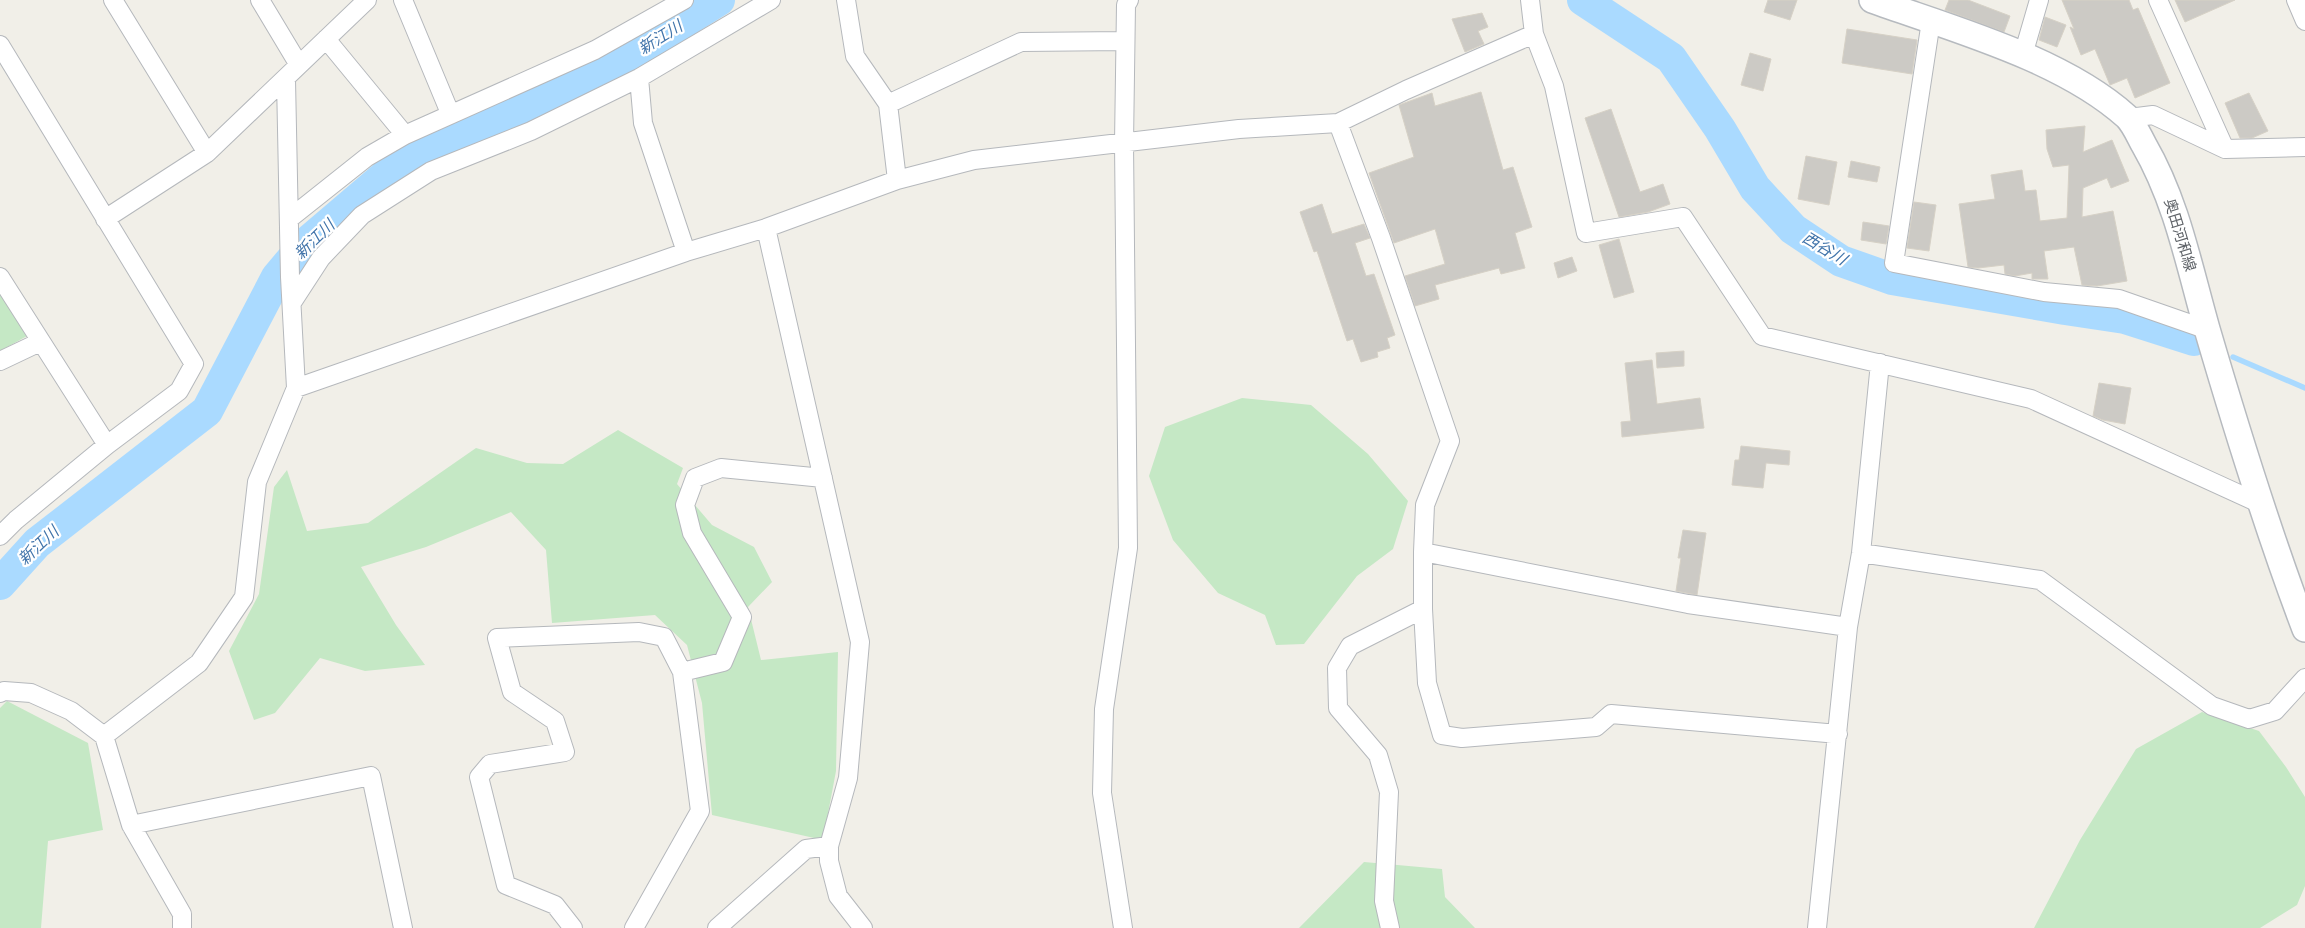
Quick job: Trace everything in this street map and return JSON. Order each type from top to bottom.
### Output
[{"type":"main road","name":"奥田河和線","points":[[1872,0],[2023,55],[2089,88],[2129,118],[2154,164],[2175,212],[2208,330],[2287,581],[2305,629]]},
{"type":"street","points":[[114,0],[207,153]]},
{"type":"street","points":[[260,0],[299,65]]},
{"type":"street","points":[[105,219],[207,153],[286,80],[299,65],[367,0]]},
{"type":"street","points":[[404,0],[450,113]]},
{"type":"street","points":[[289,219],[367,157],[405,135],[450,113],[596,50],[684,0]]},
{"type":"street","points":[[293,301],[322,258],[362,215],[431,171],[530,131],[639,78],[771,0]]},
{"type":"street","points":[[846,0],[855,56],[888,104],[896,180]]},
{"type":"street","points":[[1123,928],[1102,793],[1104,709],[1128,548],[1124,143],[1126,5],[1129,0]]},
{"type":"street","points":[[1530,0],[1534,34],[1554,86],[1586,233],[1683,217],[1762,336],[2031,399],[2263,505]]},
{"type":"street","points":[[2023,55],[2039,0]]},
{"type":"street","points":[[2158,0],[2225,149]]},
{"type":"street","points":[[2296,0],[2305,21]]},
{"type":"street","points":[[1931,21],[1894,263],[2044,292],[2119,299],[2208,330]]},
{"type":"street","points":[[296,388],[686,252],[766,228],[896,180],[974,160],[1239,129],[1338,123],[1406,90],[1534,34]]},
{"type":"street","points":[[326,40],[405,135]]},
{"type":"street","points":[[888,104],[1021,42],[1125,41]]},
{"type":"street","points":[[0,46],[194,364],[179,391],[107,446],[16,520],[0,536]]},
{"type":"street","points":[[639,78],[643,123],[686,252]]},
{"type":"street","points":[[104,736],[199,663],[244,597],[257,482],[296,388],[293,301],[290,277],[286,80]]},
{"type":"street","points":[[2129,118],[2153,115],[2225,149],[2305,146]]},
{"type":"street","points":[[1338,123],[1384,248],[1450,441],[1425,505],[1423,552],[1423,609],[1427,683],[1442,735],[1462,738],[1596,727],[1611,714],[1838,734]]},
{"type":"street","points":[[766,228],[860,642],[848,778],[830,846],[829,861],[838,896],[863,928]]},
{"type":"street","points":[[0,277],[107,446]]},
{"type":"street","points":[[0,361],[40,342]]},
{"type":"street","points":[[1816,928],[1848,627],[1861,553],[1880,363]]},
{"type":"street","points":[[682,672],[723,662],[742,617],[692,533],[685,505],[695,478],[721,468],[823,478]]},
{"type":"street","points":[[0,512],[16,520]]},
{"type":"street","points":[[1423,552],[1688,604],[1848,627]]},
{"type":"street","points":[[1861,553],[2040,580],[2212,706],[2249,719],[2275,711],[2305,678]]},
{"type":"street","points":[[1390,928],[1384,901],[1390,792],[1378,755],[1338,708],[1337,668],[1350,646],[1423,609]]},
{"type":"street","points":[[572,928],[555,905],[506,885],[479,777],[490,764],[565,752],[556,721],[512,692],[497,638],[639,632],[664,637],[682,672],[700,812],[634,928]]},
{"type":"street","points":[[0,693],[4,691],[31,693],[71,711],[104,736],[130,825],[182,914],[182,928]]},
{"type":"street","points":[[130,825],[371,776],[403,928]]},
{"type":"street","points":[[717,928],[806,849],[830,846]]},
{"type":"green space","points":[[0,293],[27,336],[0,351]]},
{"type":"green space","points":[[1242,398],[1311,405],[1368,454],[1408,501],[1393,549],[1357,576],[1304,644],[1276,645],[1265,615],[1218,593],[1173,540],[1149,476],[1165,427]]},
{"type":"green space","points":[[618,430],[683,468],[677,484],[712,525],[754,547],[772,582],[748,607],[761,660],[838,652],[836,771],[823,840],[712,815],[702,703],[687,645],[655,615],[552,623],[546,550],[511,512],[426,547],[361,567],[396,625],[425,665],[365,671],[320,658],[275,713],[254,720],[229,651],[259,594],[274,487],[287,470],[307,531],[368,523],[476,448],[527,463],[563,464]]},
{"type":"green space","points":[[7,701],[88,743],[103,830],[48,841],[41,928],[0,928],[0,708]]},
{"type":"green space","points":[[2202,712],[2259,731],[2286,767],[2305,797],[2305,886],[2297,905],[2260,928],[2034,928],[2080,840],[2136,749]]},
{"type":"green space","points":[[1364,862],[1442,869],[1445,897],[1475,928],[1299,928]]},
{"type":"building","points":[[1768,0],[1797,0],[1790,20],[1764,12]]},
{"type":"building","points":[[1949,0],[1968,0],[2010,16],[2004,32],[1945,10]]},
{"type":"building","points":[[2062,0],[2129,0],[2133,10],[2138,8],[2170,83],[2135,98],[2127,78],[2110,85],[2095,49],[2081,55],[2070,27],[2074,29]]},
{"type":"building","points":[[2175,0],[2235,0],[2185,22]]},
{"type":"building","points":[[1482,13],[1488,27],[1478,31],[1484,44],[1465,52],[1452,19]]},
{"type":"building","points":[[2045,17],[2066,25],[2057,47],[2039,40]]},
{"type":"building","points":[[1847,29],[1917,40],[1912,74],[1842,63]]},
{"type":"building","points":[[1750,53],[1771,59],[1763,91],[1741,85]]},
{"type":"building","points":[[1481,92],[1503,170],[1513,167],[1532,227],[1515,233],[1525,268],[1501,274],[1499,268],[1435,285],[1439,299],[1415,306],[1405,276],[1445,264],[1435,229],[1394,243],[1369,173],[1414,157],[1399,105],[1432,93],[1435,106]]},
{"type":"building","points":[[2249,93],[2268,131],[2252,138],[2240,138],[2225,103]]},
{"type":"building","points":[[1611,109],[1640,192],[1663,184],[1670,204],[1648,212],[1619,217],[1585,118]]},
{"type":"building","points":[[2085,126],[2083,152],[2112,140],[2129,181],[2111,188],[2107,178],[2083,188],[2082,217],[2113,211],[2127,281],[2097,286],[2082,285],[2074,247],[2044,251],[2048,279],[2032,279],[2032,273],[2015,276],[2005,274],[2004,265],[1978,268],[1968,267],[1959,204],[1995,199],[1991,175],[2022,170],[2025,191],[2036,190],[2040,221],[2067,218],[2069,165],[2053,167],[2047,149],[2046,130]]},
{"type":"building","points":[[1806,156],[1837,162],[1829,205],[1798,199]]},
{"type":"building","points":[[1851,161],[1880,167],[1877,182],[1848,177]]},
{"type":"building","points":[[1914,202],[1936,205],[1929,251],[1907,248]]},
{"type":"building","points":[[1322,204],[1332,234],[1364,224],[1370,238],[1355,243],[1366,276],[1374,274],[1395,335],[1387,338],[1390,348],[1377,352],[1378,357],[1361,362],[1353,339],[1347,341],[1317,251],[1314,252],[1300,212]]},
{"type":"building","points":[[1863,222],[1889,226],[1886,244],[1861,240]]},
{"type":"building","points":[[1619,239],[1634,292],[1614,298],[1599,245]]},
{"type":"building","points":[[1572,257],[1577,271],[1558,278],[1554,263]]},
{"type":"building","points":[[1684,351],[1684,366],[1657,368],[1656,353]]},
{"type":"building","points":[[1652,360],[1657,404],[1700,398],[1704,428],[1622,437],[1621,422],[1631,421],[1625,363]]},
{"type":"building","points":[[2099,383],[2131,388],[2125,424],[2093,416]]},
{"type":"building","points":[[1741,446],[1790,451],[1789,465],[1766,463],[1763,488],[1732,485],[1735,460],[1739,460]]},
{"type":"building","points":[[1683,530],[1706,533],[1697,595],[1676,591],[1681,558],[1678,558]]},
{"type":"waterway","name":"新江川","points":[[0,584],[37,543],[207,411],[277,277],[304,245],[412,153],[535,103],[633,54],[719,0]]},
{"type":"waterway","name":"西谷川","points":[[1583,0],[1671,58],[1720,129],[1755,188],[1793,229],[1841,261],[1892,279],[2125,318],[2194,340]]},
{"type":"waterway","name":"西谷川","points":[[1584,1],[1589,0]]},
{"type":"waterway","points":[[2233,357],[2305,388]]}]
